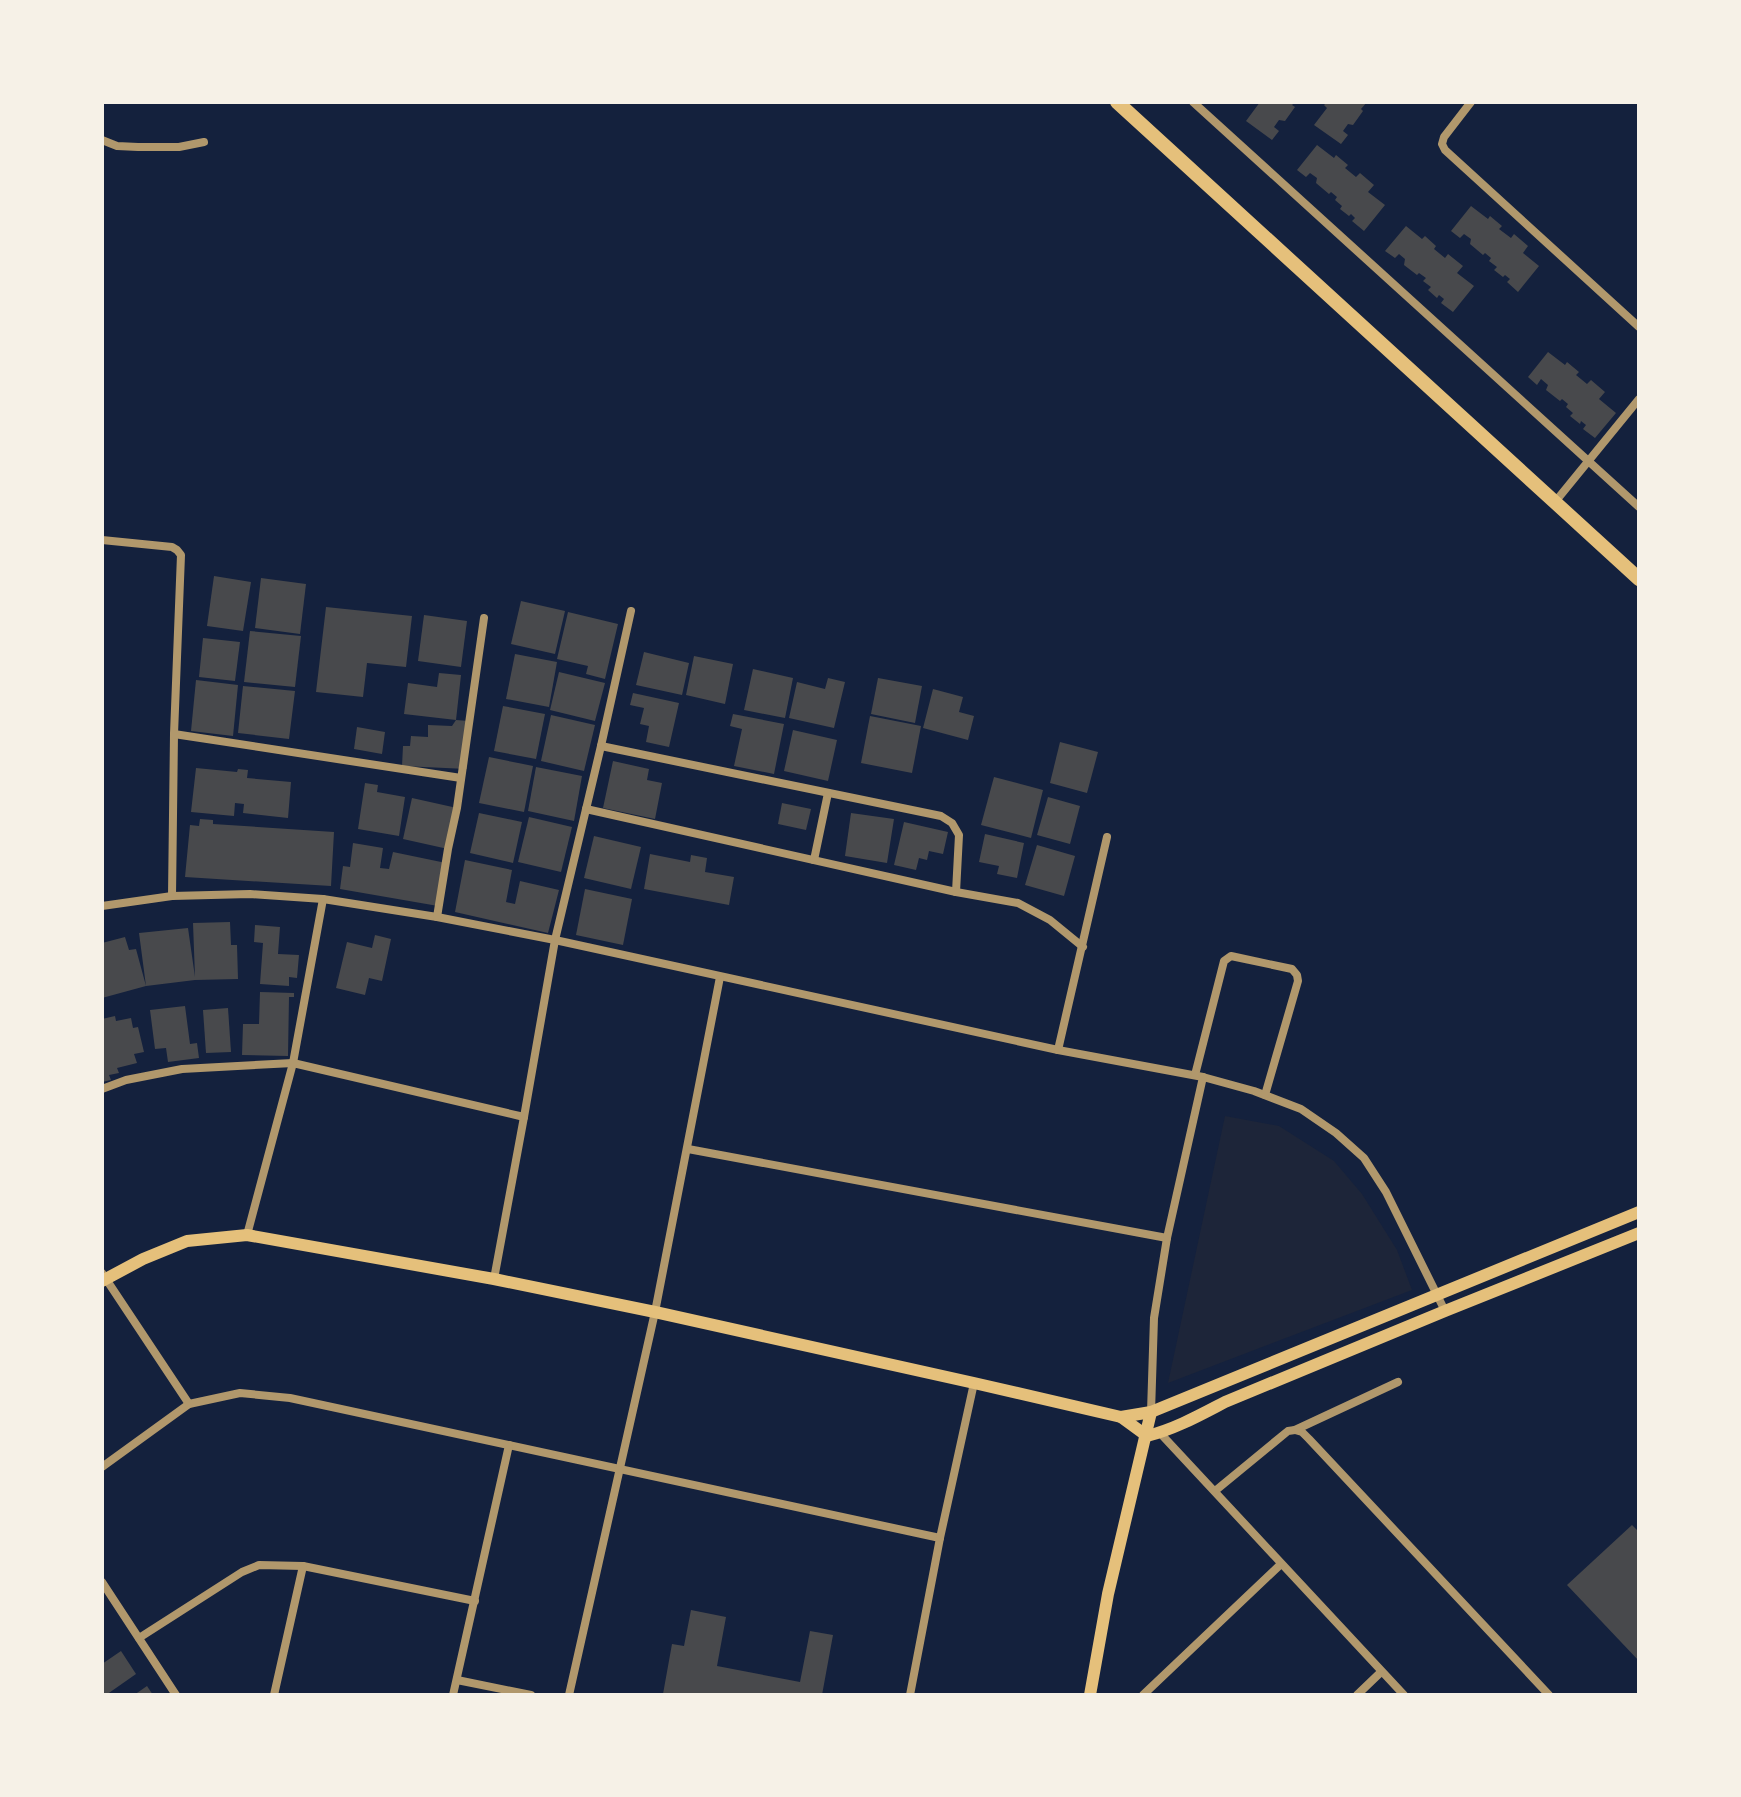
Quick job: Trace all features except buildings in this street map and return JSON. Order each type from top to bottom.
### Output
[{"type":"highway","points":[[1117,102],[1639,579]]},
{"type":"main road","points":[[1121,1417],[1151,1412],[1639,1212]]},
{"type":"main road","points":[[1153,1434],[1639,1233]]},
{"type":"main road","points":[[103,1277],[187,1241],[247,1235],[494,1279],[655,1312],[1121,1417],[1153,1434]]},
{"type":"main road","points":[[1090,1695],[1108,1594],[1153,1434],[1151,1412]]},
{"type":"street","points":[[1193,102],[1639,507]]},
{"type":"street","points":[[1471,102],[1444,137],[1442,144],[1445,150],[1639,327]]},
{"type":"street","points":[[102,140],[117,146],[138,147],[179,147],[204,142]]},
{"type":"street","points":[[1555,502],[1639,399]]},
{"type":"street","points":[[102,540],[172,547],[181,555],[172,896]]},
{"type":"street","points":[[494,1279],[555,940],[631,611]]},
{"type":"street","points":[[437,917],[484,618]]},
{"type":"street","points":[[174,734],[461,778]]},
{"type":"street","points":[[601,746],[941,816],[952,823],[959,835],[956,892]]},
{"type":"street","points":[[814,860],[828,793]]},
{"type":"street","points":[[586,809],[956,892],[1018,903],[1050,920],[1083,947]]},
{"type":"street","points":[[1058,1050],[1107,837]]},
{"type":"street","points":[[102,906],[172,896],[250,894],[323,899],[437,917],[1058,1050],[1199,1076],[1265,1095],[1301,1109],[1336,1133],[1364,1158],[1386,1192],[1445,1311]]},
{"type":"street","points":[[247,1235],[293,1063],[323,899]]},
{"type":"street","points":[[1151,1412],[1154,1318],[1167,1238],[1224,961],[1231,956],[1292,969],[1297,975],[1298,981],[1265,1095]]},
{"type":"street","points":[[569,1695],[655,1312],[720,977]]},
{"type":"street","points":[[102,1089],[126,1080],[182,1069],[293,1063],[524,1117]]},
{"type":"street","points":[[688,1149],[1167,1238]]},
{"type":"street","points":[[103,1277],[189,1404]]},
{"type":"street","points":[[1215,1491],[1288,1431],[1398,1382]]},
{"type":"street","points":[[910,1695],[974,1383]]},
{"type":"street","points":[[102,1467],[189,1404],[240,1393],[290,1398],[940,1538]]},
{"type":"street","points":[[1295,1430],[1309,1439],[1549,1695]]},
{"type":"street","points":[[1153,1434],[1215,1491],[1404,1695]]},
{"type":"street","points":[[453,1695],[509,1445]]},
{"type":"street","points":[[1143,1695],[1281,1564]]},
{"type":"street","points":[[139,1638],[242,1572],[259,1565],[303,1566],[475,1601]]},
{"type":"street","points":[[274,1695],[303,1566]]},
{"type":"street","points":[[102,1582],[176,1695]]},
{"type":"street","points":[[1357,1695],[1381,1672]]},
{"type":"street","points":[[457,1680],[531,1695]]},
{"type":"shaded area","points":[[1225,1116],[1279,1126],[1334,1161],[1362,1194],[1397,1250],[1412,1290],[1168,1383]]}]
